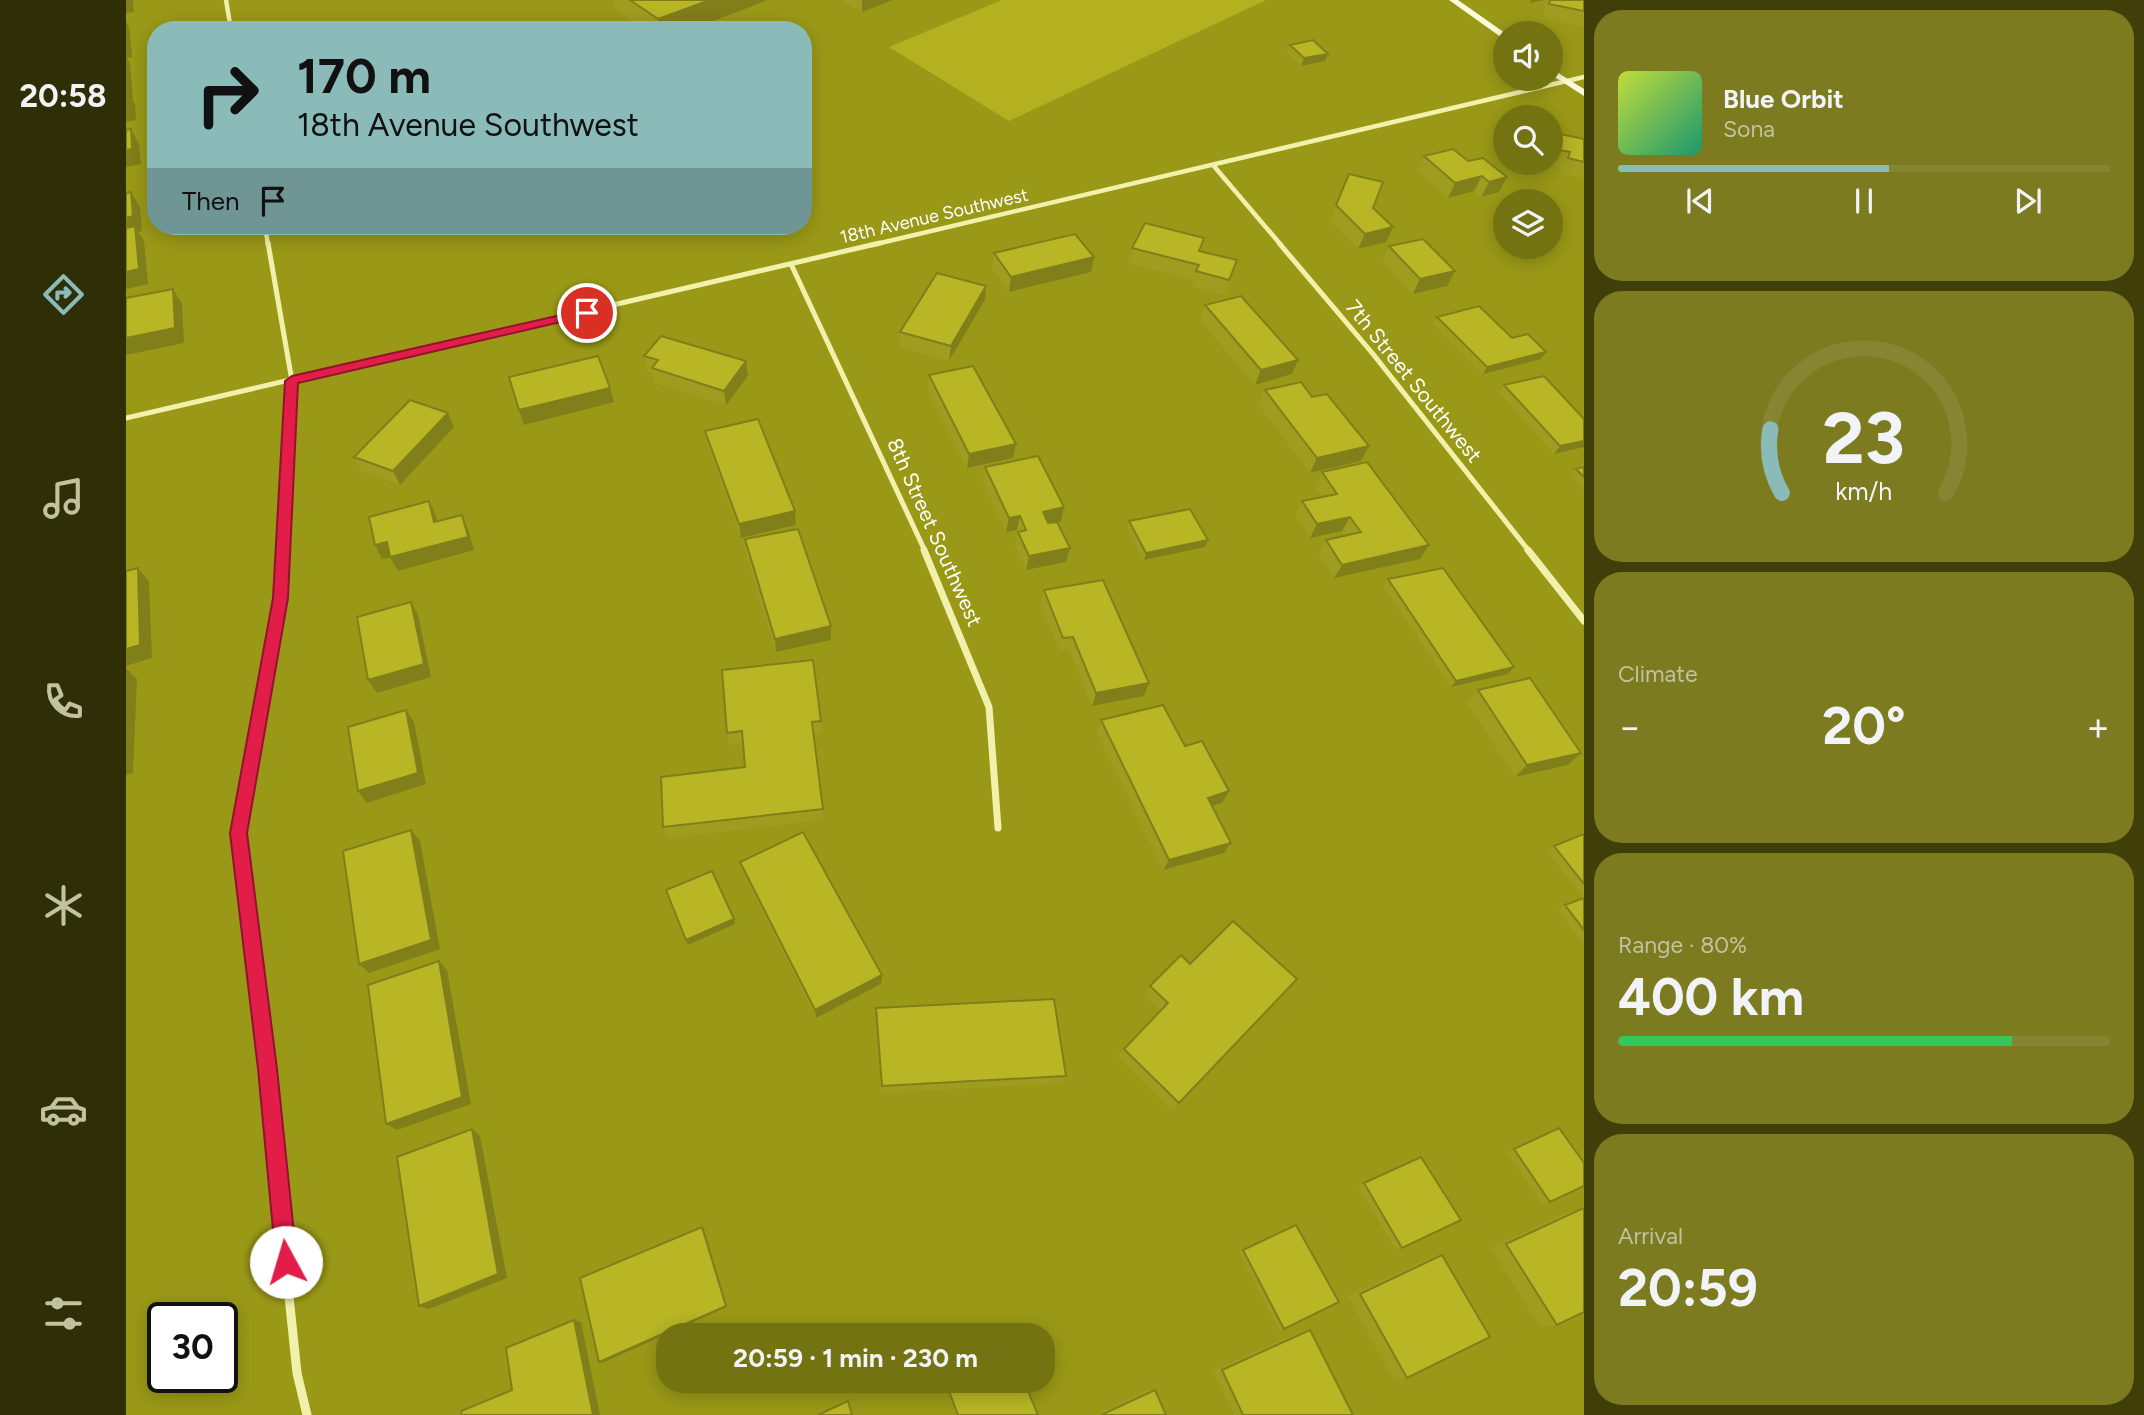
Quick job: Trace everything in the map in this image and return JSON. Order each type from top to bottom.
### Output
[{"type":"street","points":[[226,0],[230,21]]},
{"type":"street","points":[[1453,0],[1493,28]]},
{"type":"street","name":"18th Avenue Southwest","points":[[126,418],[1584,77]]},
{"type":"street","points":[[1563,79],[1584,93]]},
{"type":"street","name":"7th Street Southwest","points":[[1213,165],[1373,354],[1584,621]]},
{"type":"street","points":[[267,235],[292,381],[281,598],[239,833],[267,1069],[297,1373],[307,1415]]},
{"type":"street","name":"8th Street Southwest","points":[[791,264],[865,418],[949,604],[989,707],[998,828]]},
{"type":"shaded area","points":[[1002,0],[1266,0],[1009,121],[889,47]]},
{"type":"building","points":[[630,0],[710,0],[658,19]]},
{"type":"building","points":[[1550,0],[1584,0],[1584,11],[1549,4]]},
{"type":"building","points":[[1313,40],[1328,54],[1304,58],[1290,45]]},
{"type":"building","points":[[131,129],[132,149],[126,150],[126,130]]},
{"type":"building","points":[[1563,135],[1584,139],[1584,162],[1568,158],[1570,152],[1563,151]]},
{"type":"building","points":[[1453,149],[1468,161],[1483,158],[1493,166],[1493,175],[1507,177],[1489,182],[1482,176],[1455,183],[1424,156]]},
{"type":"building","points":[[1349,174],[1383,182],[1373,208],[1393,227],[1365,234],[1336,205]]},
{"type":"building","points":[[131,192],[133,216],[126,218],[126,193]]},
{"type":"building","points":[[1145,223],[1204,238],[1199,251],[1237,260],[1229,280],[1196,271],[1199,265],[1132,248]]},
{"type":"building","points":[[135,226],[139,269],[126,272],[126,228]]},
{"type":"building","points":[[1075,234],[1094,257],[1011,277],[994,253]]},
{"type":"building","points":[[1423,239],[1455,271],[1420,279],[1389,246]]},
{"type":"building","points":[[937,273],[986,286],[951,346],[900,332]]},
{"type":"building","points":[[173,289],[175,328],[126,338],[126,298]]},
{"type":"building","points":[[1241,296],[1298,360],[1261,370],[1205,305]]},
{"type":"building","points":[[1479,306],[1512,338],[1528,334],[1546,352],[1487,367],[1437,317]]},
{"type":"building","points":[[661,336],[746,361],[724,391],[652,368],[658,360],[644,356]]},
{"type":"building","points":[[598,356],[610,388],[519,410],[509,377]]},
{"type":"building","points":[[973,366],[1016,444],[969,454],[929,375]]},
{"type":"building","points":[[1544,376],[1584,419],[1584,441],[1560,446],[1504,385]]},
{"type":"building","points":[[1301,382],[1312,397],[1327,394],[1369,446],[1317,458],[1265,390]]},
{"type":"building","points":[[410,400],[448,413],[393,471],[354,457]]},
{"type":"building","points":[[758,419],[795,511],[739,524],[705,431]]},
{"type":"building","points":[[1038,456],[1064,507],[1043,512],[1048,523],[1057,522],[1070,548],[1029,556],[1018,532],[1026,530],[1020,516],[1009,518],[985,467]]},
{"type":"building","points":[[1367,462],[1429,545],[1342,565],[1326,540],[1361,532],[1350,517],[1317,524],[1302,501],[1337,494],[1322,472]]},
{"type":"building","points":[[1584,467],[1584,477],[1576,469]]},
{"type":"building","points":[[429,501],[434,522],[462,515],[468,537],[390,557],[387,542],[375,545],[369,517]]},
{"type":"building","points":[[1190,509],[1208,540],[1146,553],[1129,521]]},
{"type":"building","points":[[798,529],[831,626],[775,639],[745,539]]},
{"type":"building","points":[[138,568],[140,645],[126,649],[126,571]]},
{"type":"building","points":[[1443,568],[1514,667],[1456,681],[1388,579]]},
{"type":"building","points":[[1103,580],[1149,683],[1096,693],[1073,637],[1063,638],[1044,590]]},
{"type":"building","points":[[411,602],[424,664],[368,680],[357,617]]},
{"type":"building","points":[[813,660],[821,721],[812,722],[823,809],[663,827],[661,777],[745,767],[742,731],[727,733],[722,670]]},
{"type":"building","points":[[1530,678],[1581,753],[1527,765],[1478,690]]},
{"type":"building","points":[[1163,705],[1185,746],[1202,741],[1229,791],[1208,798],[1231,843],[1169,860],[1101,720]]},
{"type":"building","points":[[406,710],[418,773],[358,791],[348,727]]},
{"type":"building","points":[[411,830],[431,940],[359,964],[343,851]]},
{"type":"building","points":[[803,832],[882,975],[815,1010],[740,862]]},
{"type":"building","points":[[1584,834],[1584,884],[1554,846]]},
{"type":"building","points":[[712,871],[734,919],[686,940],[666,890]]},
{"type":"building","points":[[1584,898],[1584,930],[1565,905]]},
{"type":"building","points":[[1233,921],[1297,979],[1179,1103],[1124,1049],[1168,1003],[1150,986],[1181,955],[1190,964]]},
{"type":"building","points":[[439,961],[462,1097],[386,1124],[368,985]]},
{"type":"building","points":[[1054,999],[1066,1076],[882,1086],[876,1008]]},
{"type":"building","points":[[1559,1128],[1584,1163],[1584,1186],[1550,1202],[1514,1149]]},
{"type":"building","points":[[472,1129],[498,1274],[419,1306],[397,1157]]},
{"type":"building","points":[[1421,1157],[1461,1220],[1402,1248],[1364,1183]]},
{"type":"building","points":[[1584,1208],[1584,1312],[1557,1325],[1506,1244]]},
{"type":"building","points":[[1296,1225],[1339,1302],[1284,1329],[1243,1250]]},
{"type":"building","points":[[702,1227],[726,1306],[687,1323],[656,1323],[656,1337],[599,1362],[580,1278]]},
{"type":"building","points":[[1442,1255],[1490,1337],[1407,1378],[1360,1294]]},
{"type":"building","points":[[574,1320],[593,1415],[462,1415],[461,1411],[512,1390],[506,1348]]},
{"type":"building","points":[[1310,1330],[1353,1415],[1243,1415],[1222,1370]]},
{"type":"building","points":[[1155,1390],[1166,1415],[1101,1415]]},
{"type":"building","points":[[950,1393],[1029,1393],[1038,1415],[958,1415]]},
{"type":"building","points":[[848,1401],[852,1415],[818,1415]]},
{"type":"route","points":[[286,1262],[267,1069],[239,833],[281,598],[292,381],[587,313]]}]
